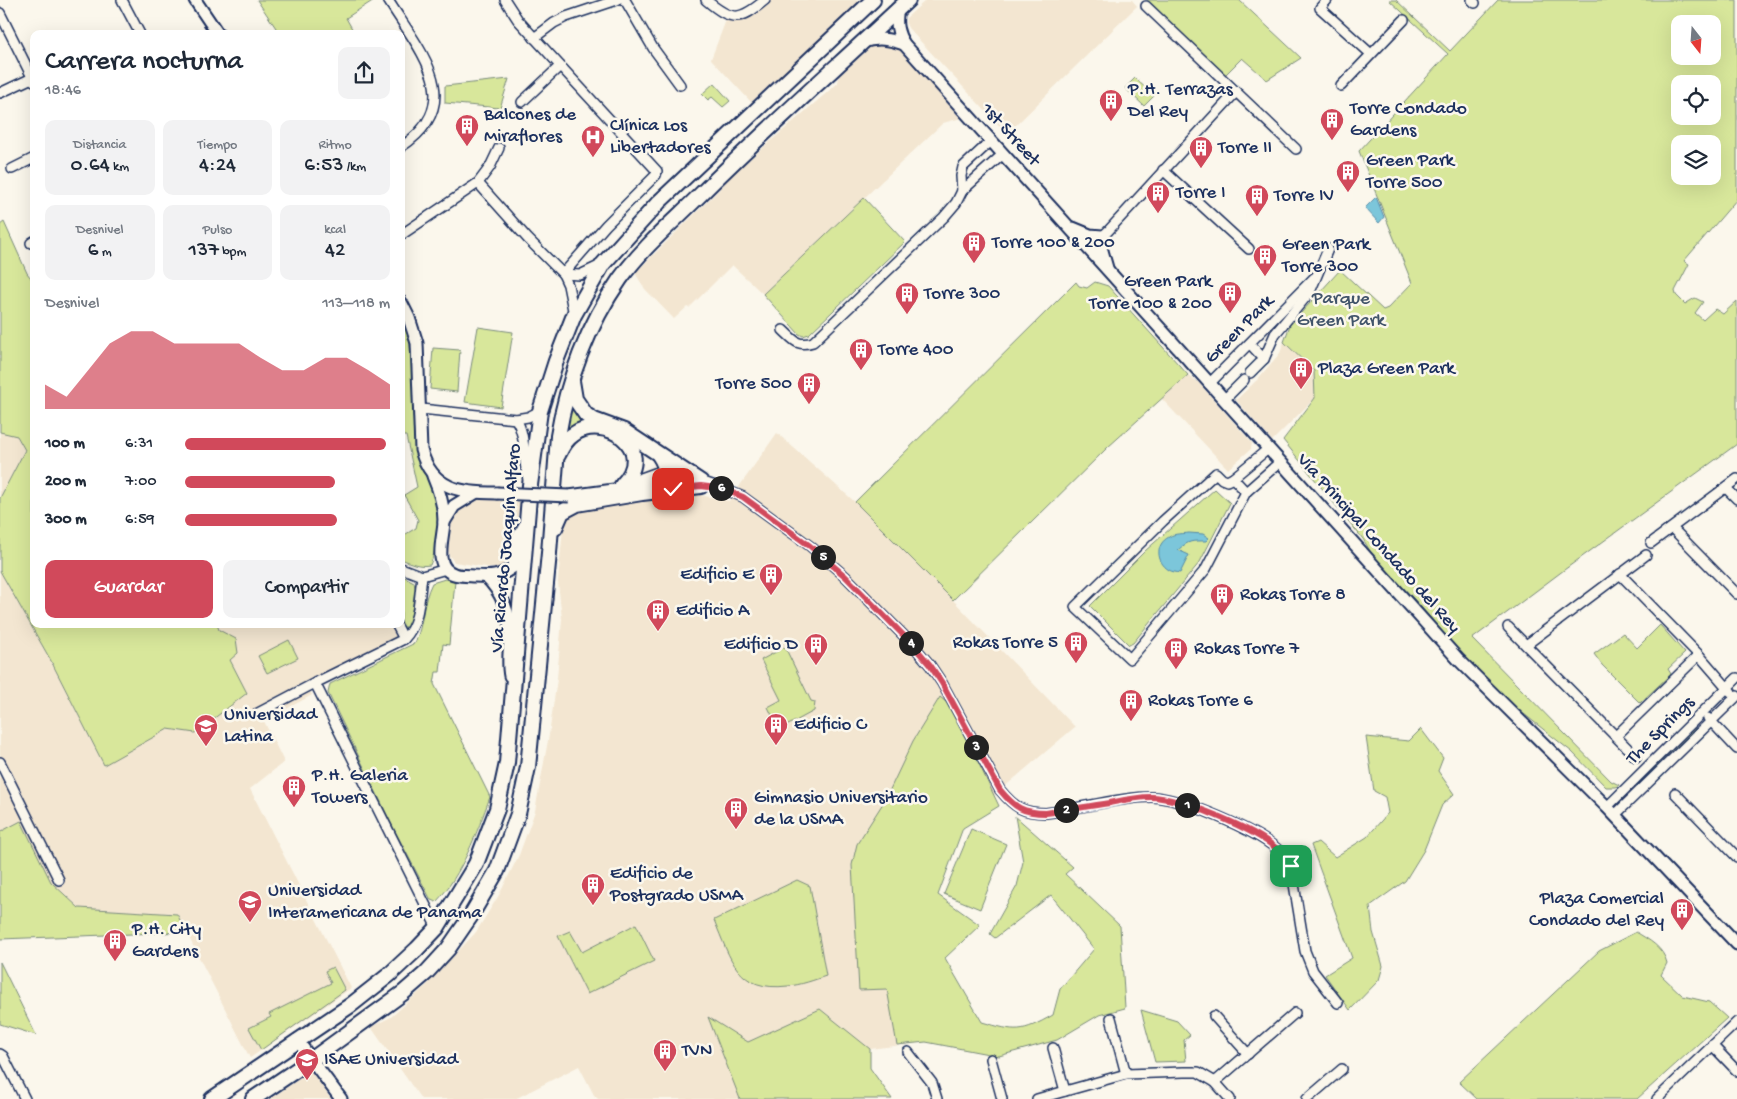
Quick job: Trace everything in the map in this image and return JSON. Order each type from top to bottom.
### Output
[{"type":"main road","name":"Vía Ricardo Joaquín Alfaro","points":[[212,1099],[363,996],[417,950],[437,928],[476,864],[497,809],[507,762],[530,485],[540,411],[553,368],[574,315],[603,264],[659,202],[861,6],[873,0]]},
{"type":"main road","points":[[260,1097],[403,993],[426,973],[448,949],[497,870],[518,814],[528,767],[561,417],[572,375],[609,296],[630,265],[739,156],[903,5]]},
{"type":"main road","points":[[572,375],[575,399],[586,415],[594,420],[624,431],[701,484]]},
{"type":"main road","points":[[557,456],[566,441],[580,430],[592,428],[610,431],[624,439],[632,447],[634,453],[632,472],[622,485]]},
{"type":"main road","points":[[649,486],[660,481],[665,471],[664,464],[659,455]]},
{"type":"main road","points":[[549,553],[558,518],[565,510],[572,506],[701,484]]},
{"type":"street","points":[[122,0],[138,30]]},
{"type":"street","points":[[195,0],[215,30]]},
{"type":"street","points":[[388,0],[424,58],[436,89],[436,100],[431,118],[423,131],[405,144]]},
{"type":"street","points":[[505,0],[518,20],[657,171],[656,175],[606,225],[563,274]]},
{"type":"street","points":[[534,38],[566,17],[617,0]]},
{"type":"street","points":[[625,0],[653,48],[680,85]]},
{"type":"street","points":[[706,0],[720,12],[734,16],[750,13],[765,0]]},
{"type":"street","points":[[1327,0],[1320,8],[1371,54]]},
{"type":"street","name":"1st Street","points":[[903,5],[896,18],[896,28],[904,44],[1089,249]]},
{"type":"street","points":[[1146,6],[1296,149]]},
{"type":"street","points":[[0,13],[30,66]]},
{"type":"street","points":[[1341,86],[1404,20]]},
{"type":"street","points":[[862,42],[883,38],[904,44]]},
{"type":"street","points":[[522,102],[560,66]]},
{"type":"street","points":[[0,93],[30,81]]},
{"type":"street","points":[[1089,249],[1236,92]]},
{"type":"street","points":[[962,191],[961,176],[963,167],[991,140]]},
{"type":"street","points":[[405,232],[478,183],[490,167],[499,148]]},
{"type":"street","points":[[783,330],[797,343],[813,342],[944,217],[956,204],[962,191],[1003,154]]},
{"type":"street","points":[[12,169],[30,160]]},
{"type":"street","points":[[1163,170],[1249,249]]},
{"type":"street","points":[[478,183],[528,239],[563,274],[568,285],[574,315]]},
{"type":"street","points":[[1067,225],[1090,235],[1102,236]]},
{"type":"street","points":[[1102,236],[1101,247],[1107,270]]},
{"type":"street","name":"Vía Principal Condado del Rey","points":[[1089,249],[1458,659],[1611,811],[1737,944]]},
{"type":"street","name":"Green Park","points":[[1224,400],[1264,359],[1275,334],[1310,292],[1314,278],[1328,249]]},
{"type":"street","points":[[563,274],[583,274],[603,264]]},
{"type":"street","name":"Green Park","points":[[1210,384],[1314,278]]},
{"type":"street","points":[[405,309],[410,318],[417,343],[421,409],[421,450],[425,462],[433,474],[444,522],[441,561],[446,569],[453,574],[486,577],[504,574],[513,567],[517,539],[528,521]]},
{"type":"street","points":[[1250,344],[1264,359]]},
{"type":"street","points":[[421,409],[516,418],[528,417],[540,411]]},
{"type":"street","points":[[516,418],[523,435],[524,462],[530,485]]},
{"type":"street","points":[[1268,449],[1227,481],[1222,480],[1216,473],[1163,521],[1075,607],[1130,659],[1206,569],[1246,492],[1280,462]]},
{"type":"street","points":[[607,490],[648,474],[665,471],[680,474],[701,484],[724,489],[743,497],[810,546],[845,576],[913,645],[930,665],[942,683],[1000,790],[1010,803],[1021,810],[1032,813],[1046,813],[1137,798],[1153,797],[1168,799],[1244,828],[1276,847],[1291,866],[1305,951],[1313,971],[1338,1003]]},
{"type":"street","points":[[433,474],[451,488],[475,493],[569,496],[649,486],[701,484]]},
{"type":"street","points":[[1233,478],[1246,492]]},
{"type":"street","points":[[1651,543],[1737,480]]},
{"type":"street","points":[[1726,488],[1737,499]]},
{"type":"street","points":[[444,522],[454,506],[475,493]]},
{"type":"street","points":[[1672,528],[1737,594]]},
{"type":"street","points":[[1526,645],[1646,555]]},
{"type":"street","points":[[405,570],[422,576],[446,569]]},
{"type":"street","points":[[1620,574],[1700,655],[1736,696]]},
{"type":"street","points":[[258,714],[315,683],[404,640],[411,632],[415,622],[422,576]]},
{"type":"street","points":[[486,577],[498,590],[509,619],[508,668],[513,687]]},
{"type":"street","points":[[1508,627],[1636,757]]},
{"type":"street","points":[[398,628],[404,640]]},
{"type":"street","points":[[1616,736],[1700,655]]},
{"type":"street","name":"The Springs","points":[[1611,811],[1737,678]]},
{"type":"street","points":[[315,683],[437,928]]},
{"type":"street","name":"The Springs","points":[[1611,811],[1736,696]]},
{"type":"street","points":[[1702,713],[1737,748]]},
{"type":"street","points":[[0,762],[59,880]]},
{"type":"street","points":[[1674,794],[1737,857]]},
{"type":"street","points":[[1730,850],[1737,842]]},
{"type":"street","name":"Vía Principal Condado del Rey","points":[[1651,852],[1660,854],[1737,933]]},
{"type":"street","points":[[1215,1082],[1296,1012]]},
{"type":"street","points":[[1214,1016],[1248,1054]]},
{"type":"street","points":[[1111,1018],[1126,1074]]},
{"type":"street","points":[[1657,1099],[1737,1022]]},
{"type":"street","points":[[297,1040],[341,1099]]},
{"type":"street","points":[[1712,1045],[1737,1071]]},
{"type":"street","points":[[1053,1048],[1065,1091]]},
{"type":"street","points":[[908,1052],[932,1083],[937,1099]]},
{"type":"street","points":[[0,1054],[3,1056],[25,1099]]},
{"type":"street","points":[[991,1059],[1002,1099]]},
{"type":"street","points":[[1307,1099],[1342,1069]]},
{"type":"street","points":[[1037,1099],[1126,1074],[1159,1072],[1198,1072],[1215,1082],[1230,1099]]},
{"type":"shaded area","points":[[765,0],[861,0],[861,3],[752,103],[711,59],[728,15],[734,16]]},
{"type":"shaded area","points":[[926,0],[1132,0],[1137,6],[1007,134],[908,28],[906,18]]},
{"type":"shaded area","points":[[875,43],[903,47],[965,117],[943,123],[763,294],[732,265],[689,308],[687,307],[674,319],[645,289],[635,273],[721,188],[728,178],[838,83],[839,76]]},
{"type":"shaded area","points":[[1284,342],[1314,371],[1315,398],[1272,441],[1236,400],[1257,380],[1280,353]]},
{"type":"shaded area","points":[[1188,375],[1198,382],[1252,443],[1251,449],[1228,469],[1161,398]]},
{"type":"shaded area","points":[[0,432],[17,436],[25,450],[0,498]]},
{"type":"shaded area","points":[[777,433],[855,502],[953,600],[1075,727],[926,853],[926,1042],[870,1049],[870,1068],[892,1099],[598,1099],[579,1066],[515,1099],[421,1099],[371,1027],[391,1017],[426,986],[476,932],[499,895],[519,855],[535,811],[557,679],[562,619],[558,582],[564,517],[581,509],[652,496],[700,495],[729,501]]},
{"type":"shaded area","points":[[484,499],[521,502],[510,562],[496,570],[454,562],[447,549],[449,524],[454,513],[462,505]]},
{"type":"shaded area","points":[[0,571],[30,624],[30,628],[32,628],[50,659],[104,765],[168,728],[195,732],[230,660],[218,628],[392,628],[398,639],[308,687],[312,695],[264,721],[284,762],[250,789],[351,988],[250,1058],[177,914],[79,908],[51,882],[0,906]]},
{"type":"shaded area","name":"ISAE Universidad","points":[[311,1071],[331,1099],[270,1099]]},
{"type":"green space","points":[[257,0],[374,0],[346,18],[353,30],[277,30]]},
{"type":"green space","points":[[1147,0],[1239,0],[1301,58],[1267,80],[1242,58],[1225,75]]},
{"type":"green space","name":"Parque Green Park","points":[[1389,0],[1396,0],[1450,51],[1498,0],[1737,0],[1737,199],[1684,261],[1689,264],[1675,291],[1676,295],[1685,304],[1695,298],[1703,302],[1695,313],[1703,320],[1715,309],[1723,314],[1737,301],[1737,444],[1472,639],[1611,781],[1619,785],[1616,787],[1606,787],[1572,752],[1510,703],[1462,654],[1415,600],[1373,556],[1363,539],[1283,440],[1315,398],[1314,371],[1284,342],[1290,325],[1340,270],[1383,310],[1388,308],[1412,283],[1359,151],[1448,54]]},
{"type":"green space","points":[[1135,78],[1154,96],[1144,106],[1125,88]]},
{"type":"green space","points":[[509,79],[500,108],[445,103],[445,86]]},
{"type":"green space","points":[[714,83],[730,101],[723,107],[712,97],[708,100],[702,94]]},
{"type":"green space","points":[[864,198],[905,242],[809,334],[803,336],[799,334],[763,294]]},
{"type":"green space","points":[[4,222],[30,277],[30,624],[0,571],[0,498],[25,450],[17,436],[0,432],[0,225]]},
{"type":"green space","points":[[1076,282],[1079,286],[1087,288],[1095,282],[1108,286],[1188,375],[1108,447],[953,600],[855,502]]},
{"type":"green space","points":[[405,327],[411,350],[416,445],[421,466],[430,480],[438,509],[436,545],[430,565],[415,564],[405,560],[405,535],[416,528],[418,520],[405,497],[405,494],[417,487],[406,436]]},
{"type":"green space","points":[[478,327],[513,332],[501,407],[465,402]]},
{"type":"green space","points":[[433,348],[460,350],[457,392],[430,389]]},
{"type":"green space","points":[[570,397],[593,422],[564,438]]},
{"type":"green space","points":[[1215,489],[1230,503],[1200,562],[1133,643],[1129,645],[1090,606],[1145,551]]},
{"type":"green space","points":[[405,577],[414,582],[415,588],[410,625],[405,627]]},
{"type":"green space","points":[[445,579],[455,581],[449,645],[443,644],[440,672],[436,672],[434,684],[490,797],[461,866],[454,879],[436,902],[431,900],[394,829],[328,693],[330,684],[415,643],[426,598],[432,583]]},
{"type":"green space","points":[[1660,625],[1685,653],[1668,669],[1671,674],[1640,703],[1602,665],[1594,654],[1623,633],[1637,648]]},
{"type":"green space","points":[[32,628],[218,628],[236,639],[238,653],[230,660],[247,693],[195,733],[168,729],[104,765]]},
{"type":"green space","points":[[289,640],[298,658],[267,673],[258,656]]},
{"type":"green space","points":[[785,647],[811,701],[815,702],[814,711],[779,730],[768,707],[781,700],[761,660]]},
{"type":"green space","points":[[940,697],[952,707],[999,806],[963,828],[938,895],[980,925],[945,958],[982,1022],[1003,1028],[1019,1029],[1026,1028],[1053,1015],[1060,989],[1094,949],[1051,895],[995,938],[990,934],[1017,886],[1023,862],[1015,816],[1073,867],[1065,874],[1120,926],[1125,1008],[1099,1015],[1057,1040],[999,1056],[926,1042],[897,1045],[887,989],[859,990],[852,865],[857,844],[885,800],[913,741]]},
{"type":"green space","points":[[1695,727],[1695,731],[1627,796],[1625,795]]},
{"type":"green space","points":[[1421,729],[1443,758],[1438,771],[1454,794],[1442,805],[1424,850],[1405,881],[1370,906],[1373,932],[1383,966],[1379,980],[1350,1010],[1325,975],[1352,958],[1311,845],[1318,842],[1335,857],[1367,837],[1388,813],[1385,797],[1374,791],[1366,737],[1409,741]]},
{"type":"green space","points":[[21,821],[51,882],[79,908],[177,914],[186,932],[0,939],[0,832]]},
{"type":"green space","points":[[971,829],[1006,844],[980,909],[944,894]]},
{"type":"green space","points":[[797,880],[810,886],[826,976],[793,985],[771,987],[757,984],[738,970],[731,960],[714,920]]},
{"type":"green space","points":[[636,924],[654,961],[587,994],[558,936],[570,931],[582,952]]},
{"type":"green space","points":[[1636,932],[1655,944],[1665,957],[1667,963],[1661,975],[1683,996],[1709,1002],[1727,1018],[1637,1099],[1477,1099],[1459,1082],[1599,951]]},
{"type":"green space","points":[[0,962],[36,1035],[0,1024]]},
{"type":"green space","points":[[333,967],[345,990],[261,1050],[249,1028],[271,1017],[269,1014],[331,983],[325,971]]},
{"type":"green space","points":[[820,1009],[870,1049],[870,1068],[892,1099],[740,1099],[708,1017],[748,1042]]},
{"type":"green space","points":[[1141,1010],[1177,1021],[1190,1035],[1184,1040],[1186,1061],[1155,1062]]},
{"type":"water","points":[[1376,197],[1384,217],[1379,223],[1365,208]]},
{"type":"water","points":[[1176,534],[1203,534],[1209,538],[1206,541],[1185,544],[1178,550],[1189,555],[1180,573],[1170,571],[1165,567],[1160,558],[1159,548],[1161,544],[1164,540]]},
{"type":"place","name":"P.H. Terrazas Del Rey","points":[[1111,122]]},
{"type":"place","name":"Torre Condado Gardens","points":[[1332,141]]},
{"type":"place","name":"Balcones de Miraflores","points":[[467,147]]},
{"type":"place","name":"Clínica Los Libertadores","points":[[593,158]]},
{"type":"place","name":"Torre II","points":[[1201,169]]},
{"type":"place","name":"Green Park Torre 500","points":[[1348,193]]},
{"type":"place","name":"Torre I","points":[[1158,214]]},
{"type":"place","name":"Torre IV","points":[[1257,217]]},
{"type":"place","name":"Torre 100 & 200","points":[[974,264]]},
{"type":"place","name":"Green Park Torre 300","points":[[1265,277]]},
{"type":"place","name":"Green Park Torre 100 & 200","points":[[1230,314]]},
{"type":"place","name":"Torre 300","points":[[907,315]]},
{"type":"place","name":"Torre 400","points":[[861,371]]},
{"type":"place","name":"Plaza Green Park","points":[[1301,390]]},
{"type":"place","name":"Torre 500","points":[[809,405]]},
{"type":"place","name":"Edificio E","points":[[771,596]]},
{"type":"place","name":"Rokas Torre 8","points":[[1222,616]]},
{"type":"place","name":"Edificio A","points":[[658,632]]},
{"type":"place","name":"Rokas Torre 5","points":[[1076,664]]},
{"type":"place","name":"Edificio D","points":[[816,666]]},
{"type":"place","name":"Rokas Torre 7","points":[[1176,670]]},
{"type":"place","name":"Rokas Torre 6","points":[[1131,722]]},
{"type":"place","name":"Edificio C","points":[[776,746]]},
{"type":"place","name":"Universidad Latina","points":[[206,747]]},
{"type":"place","name":"P.H. Galeria Towers","points":[[294,808]]},
{"type":"place","name":"Gimnasio Universitario de la USMA","points":[[736,830]]},
{"type":"place","name":"Edificio de Postgrado USMA","points":[[593,906]]},
{"type":"place","name":"Universidad Interamericana de Panama","points":[[250,923]]},
{"type":"place","name":"Plaza Comercial Condado del Rey","points":[[1682,931]]},
{"type":"place","name":"P.H. City Gardens","points":[[115,962]]},
{"type":"place","name":"TVN","points":[[665,1072]]},
{"type":"place","name":"ISAE Universidad","points":[[307,1081]]},
{"type":"route","points":[[673,489],[701,486],[724,489],[743,497],[810,546],[845,576],[913,645],[930,665],[942,683],[1000,790],[1010,803],[1021,810],[1032,813],[1046,813],[1137,798],[1153,797],[1168,799],[1244,828],[1276,847],[1291,866]]}]
